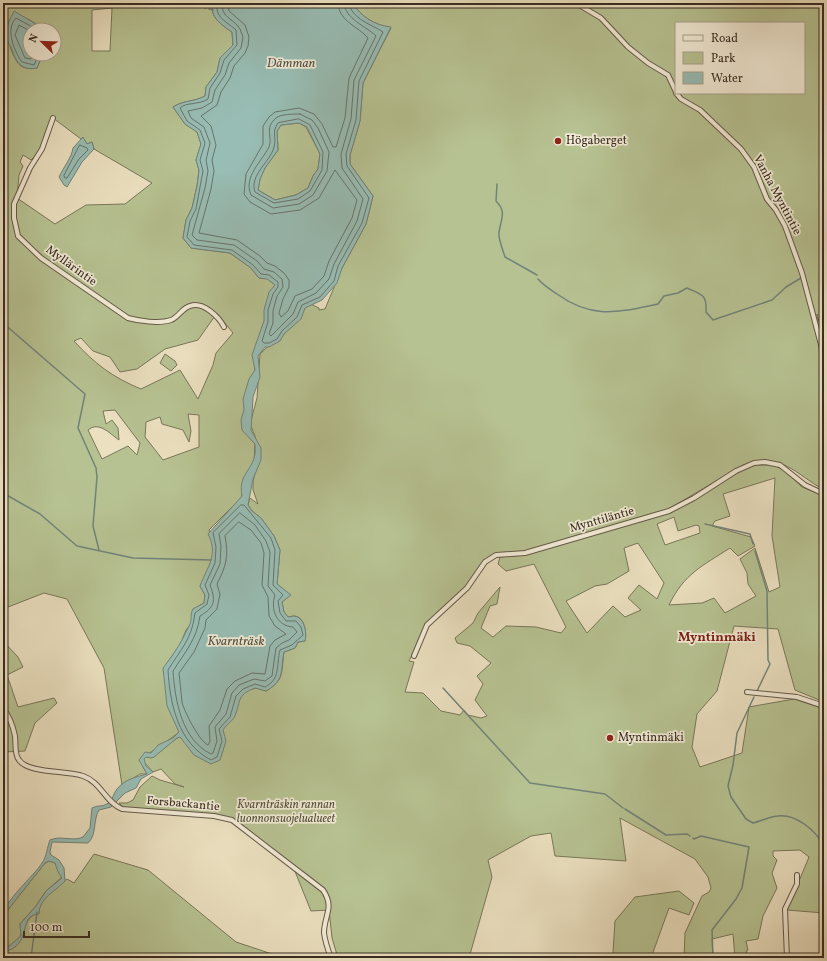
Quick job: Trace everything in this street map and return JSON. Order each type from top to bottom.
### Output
[{"type":"street","name":"Vanha Myntintie","points":[[576,3],[601,18],[628,47],[648,63],[668,75],[675,91]]},
{"type":"street","name":"Vanha Myntintie","points":[[677,94],[681,100],[700,110],[741,149],[754,167],[767,199],[776,210],[785,226],[802,273],[824,356]]},
{"type":"street","name":"Myllärintie","points":[[53,118],[42,148],[30,168],[14,204],[14,218],[18,236],[41,258],[128,318],[170,321],[191,305],[198,305],[209,310],[221,320],[224,327]]},
{"type":"street","name":"Mynttiläntie","points":[[414,656],[427,625],[467,588],[485,562],[496,555],[525,553],[669,511],[694,498],[736,471],[754,463],[764,462],[780,465],[805,485],[824,494]]},
{"type":"street","points":[[747,692],[797,696],[824,706]]},
{"type":"street","name":"Forsbackantie","points":[[3,708],[11,721],[17,757],[22,763],[36,769],[87,778],[98,785],[108,799],[117,807],[128,810],[214,816],[232,820],[244,827],[271,851],[323,890],[328,896],[329,905],[324,932],[330,958]]},
{"type":"street","points":[[787,958],[785,910],[797,884],[797,875]]},
{"type":"green space","name":"Kvarnträskin rannan luonnonsuojelualueet","points":[[3,3],[213,3],[212,8],[217,20],[232,32],[233,45],[220,58],[217,72],[206,87],[205,96],[173,107],[185,124],[197,132],[201,144],[196,160],[199,170],[197,186],[192,208],[186,220],[183,238],[191,248],[230,253],[251,268],[259,278],[267,278],[275,285],[273,287],[285,292],[278,305],[276,325],[254,351],[255,370],[242,424],[255,444],[254,462],[248,471],[241,498],[209,530],[214,547],[214,560],[209,572],[200,586],[205,595],[204,603],[193,609],[191,624],[186,630],[180,645],[167,663],[174,673],[195,682],[246,691],[256,688],[266,691],[276,683],[281,675],[284,652],[295,648],[298,642],[305,641],[306,634],[301,619],[295,616],[288,617],[284,612],[282,602],[290,595],[277,584],[280,550],[274,536],[261,518],[252,511],[248,505],[250,498],[258,504],[253,490],[253,481],[259,459],[255,436],[250,424],[257,398],[260,354],[287,328],[290,312],[296,297],[319,308],[319,310],[325,309],[342,268],[366,224],[373,196],[350,164],[350,155],[360,121],[363,83],[391,28],[379,25],[369,20],[360,13],[352,3],[824,3],[824,341],[817,314],[820,359],[824,372],[824,488],[819,487],[784,465],[766,461],[756,462],[743,465],[667,510],[525,552],[495,554],[485,560],[466,587],[427,624],[409,661],[414,662],[405,692],[423,693],[441,711],[460,715],[464,710],[468,715],[481,718],[487,716],[475,700],[483,684],[477,676],[491,663],[470,646],[457,643],[455,638],[473,623],[478,613],[500,587],[497,604],[490,606],[481,628],[493,637],[506,626],[536,627],[561,633],[566,627],[534,564],[506,571],[498,564],[500,557],[525,555],[669,512],[697,498],[744,469],[755,465],[774,465],[785,471],[802,487],[824,496],[824,702],[795,690],[778,629],[734,626],[717,691],[697,714],[692,747],[700,767],[742,753],[749,707],[794,699],[824,709],[824,913],[787,910],[809,857],[800,850],[773,851],[773,856],[777,860],[772,873],[777,888],[763,916],[758,939],[746,941],[748,950],[746,955],[749,958],[735,958],[733,934],[712,939],[713,958],[684,958],[685,933],[702,896],[709,892],[711,888],[708,877],[695,859],[620,818],[626,861],[555,856],[551,833],[531,836],[488,860],[492,877],[469,958],[338,958],[332,938],[329,910],[311,911],[292,864],[288,866],[233,821],[218,817],[124,808],[119,803],[127,803],[133,800],[140,787],[152,776],[160,780],[184,787],[175,784],[161,769],[153,772],[144,762],[143,767],[147,774],[140,774],[122,785],[104,668],[67,599],[44,593],[3,609]],"holes":[[[112,8],[110,51],[92,51],[92,10]],[[53,118],[81,139],[83,138],[87,144],[92,142],[94,149],[152,183],[125,204],[86,205],[55,224],[17,198],[19,175],[23,166],[20,162],[23,155],[31,160],[42,149]],[[217,313],[233,333],[216,353],[213,365],[198,399],[180,370],[141,389],[121,380],[104,369],[89,357],[74,341],[81,338],[93,351],[110,357],[120,372],[137,369],[165,349],[198,340]],[[115,410],[140,443],[137,455],[128,446],[102,459],[88,430],[100,427],[108,431],[119,440],[118,428],[112,420],[106,424],[103,411]],[[188,414],[199,415],[199,447],[163,460],[145,437],[146,422],[160,417],[162,424],[183,430],[189,442],[191,431]],[[775,478],[772,536],[780,587],[769,592],[755,548],[740,559],[747,573],[748,584],[756,596],[725,613],[714,598],[702,603],[669,605],[681,586],[702,566],[730,548],[738,556],[755,546],[751,537],[712,526],[715,521],[730,516],[723,494]],[[674,517],[678,531],[696,525],[699,526],[700,533],[665,545],[657,524]],[[638,543],[664,583],[657,599],[639,585],[628,598],[641,610],[625,617],[613,606],[587,633],[566,601],[595,586],[607,584],[629,571],[624,548]],[[179,732],[179,737],[164,747],[154,757],[147,757],[149,753]]]},
{"type":"green space","points":[[299,123],[306,127],[320,154],[318,169],[308,188],[296,195],[275,200],[258,190],[260,179],[265,168],[278,150],[277,131],[281,125]]},
{"type":"green space","points":[[165,354],[175,361],[177,365],[171,371],[160,363]]},
{"type":"green space","points":[[3,641],[18,657],[23,667],[7,675],[18,707],[54,698],[57,703],[35,723],[25,751],[3,752]]},
{"type":"green space","points":[[94,854],[148,870],[236,942],[281,957],[3,958],[3,952],[12,949],[18,944],[22,938],[25,926],[32,916],[39,913],[41,903],[45,898],[67,879],[74,883]]},
{"type":"green space","points":[[49,861],[55,863],[62,877],[46,891],[36,906],[20,924],[21,933],[18,939],[3,949],[3,916],[45,863]]},
{"type":"green space","points":[[679,891],[694,903],[689,915],[669,908],[651,958],[620,958],[613,953],[615,921],[635,897]]},
{"type":"water","name":"Dämman","points":[[213,3],[352,3],[369,20],[391,27],[363,83],[360,121],[350,155],[350,164],[373,196],[366,224],[342,268],[337,283],[322,300],[305,308],[301,319],[284,334],[280,341],[269,347],[265,347],[258,356],[260,377],[253,397],[251,430],[261,448],[261,460],[253,479],[248,505],[252,511],[261,518],[274,536],[280,550],[277,584],[291,595],[282,602],[284,612],[288,617],[294,616],[301,619],[306,634],[305,641],[298,642],[295,648],[284,652],[281,675],[272,687],[266,691],[255,688],[244,694],[240,700],[234,718],[223,730],[226,741],[220,760],[211,764],[194,755],[180,737],[177,738],[154,757],[146,757],[144,759],[146,766],[153,772],[141,779],[136,788],[125,793],[111,807],[99,810],[93,836],[88,843],[52,842],[50,852],[51,855],[59,860],[64,868],[65,881],[45,899],[40,908],[39,914],[28,919],[19,943],[13,948],[3,952],[3,949],[8,947],[21,936],[20,924],[36,906],[46,891],[62,878],[55,863],[49,861],[45,863],[3,916],[4,910],[13,897],[42,863],[50,840],[58,838],[75,839],[83,837],[90,828],[92,808],[107,804],[111,801],[117,789],[124,783],[147,774],[139,760],[145,752],[151,753],[158,745],[173,738],[179,732],[167,706],[163,668],[175,652],[187,630],[191,622],[193,609],[204,603],[205,595],[200,586],[209,567],[212,555],[211,541],[208,534],[242,496],[242,481],[254,460],[255,444],[242,430],[241,420],[244,410],[243,399],[249,379],[255,370],[252,355],[264,321],[264,310],[269,292],[275,285],[267,279],[259,278],[251,268],[230,253],[191,248],[183,238],[186,220],[192,208],[197,186],[199,170],[196,160],[201,144],[197,132],[185,124],[173,107],[205,96],[206,87],[217,72],[220,58],[233,45],[232,32],[217,20],[212,8]],"holes":[[[299,123],[307,127],[320,154],[318,169],[308,188],[296,195],[275,200],[258,190],[260,179],[265,168],[278,150],[277,131],[281,125]]]},
{"type":"water","points":[[14,11],[33,22],[22,22],[22,62],[40,62],[37,68],[26,68],[17,61],[6,35]]},
{"type":"water","points":[[83,137],[87,144],[92,142],[94,149],[82,162],[67,187],[59,177],[73,148]]},
{"type":"waterway","points":[[190,3],[206,8]]},
{"type":"waterway","points":[[209,9],[213,10]]},
{"type":"waterway","points":[[497,184],[496,201],[502,212],[499,235],[505,257],[537,275]]},
{"type":"waterway","points":[[538,279],[547,287],[582,308],[606,312],[658,304],[664,296],[678,293],[687,288],[704,298],[706,302],[706,312],[713,320],[772,300],[786,287],[801,278]]},
{"type":"waterway","points":[[3,323],[85,394],[78,428],[96,468],[97,477],[93,526],[99,550]]},
{"type":"waterway","points":[[3,493],[40,514],[77,546],[133,558],[211,560]]},
{"type":"waterway","points":[[705,524],[750,534],[753,544]]},
{"type":"waterway","points":[[755,551],[767,591],[768,660],[770,664],[757,691]]},
{"type":"waterway","points":[[443,688],[530,783],[605,794],[623,808]]},
{"type":"waterway","points":[[754,697],[737,733],[733,765],[728,786],[731,797],[746,819],[753,823],[777,816],[791,817],[805,824],[811,829],[824,846]]},
{"type":"waterway","points":[[625,809],[666,835],[687,834],[690,836]]},
{"type":"waterway","points":[[693,838],[694,839],[701,836],[749,847],[742,888],[736,899],[712,930],[713,958]]},
{"type":"waterway","points":[[31,958],[37,912]]},
{"type":"place","name":"Högaberget","points":[[558,141]]},
{"type":"place","name":"Myntinmäki","points":[[610,738]]},
{"type":"district","name":"Myntinmäki","points":[[717,638]]},
{"type":"water label","name":"Kvarnträsk","points":[[236,642]]}]
